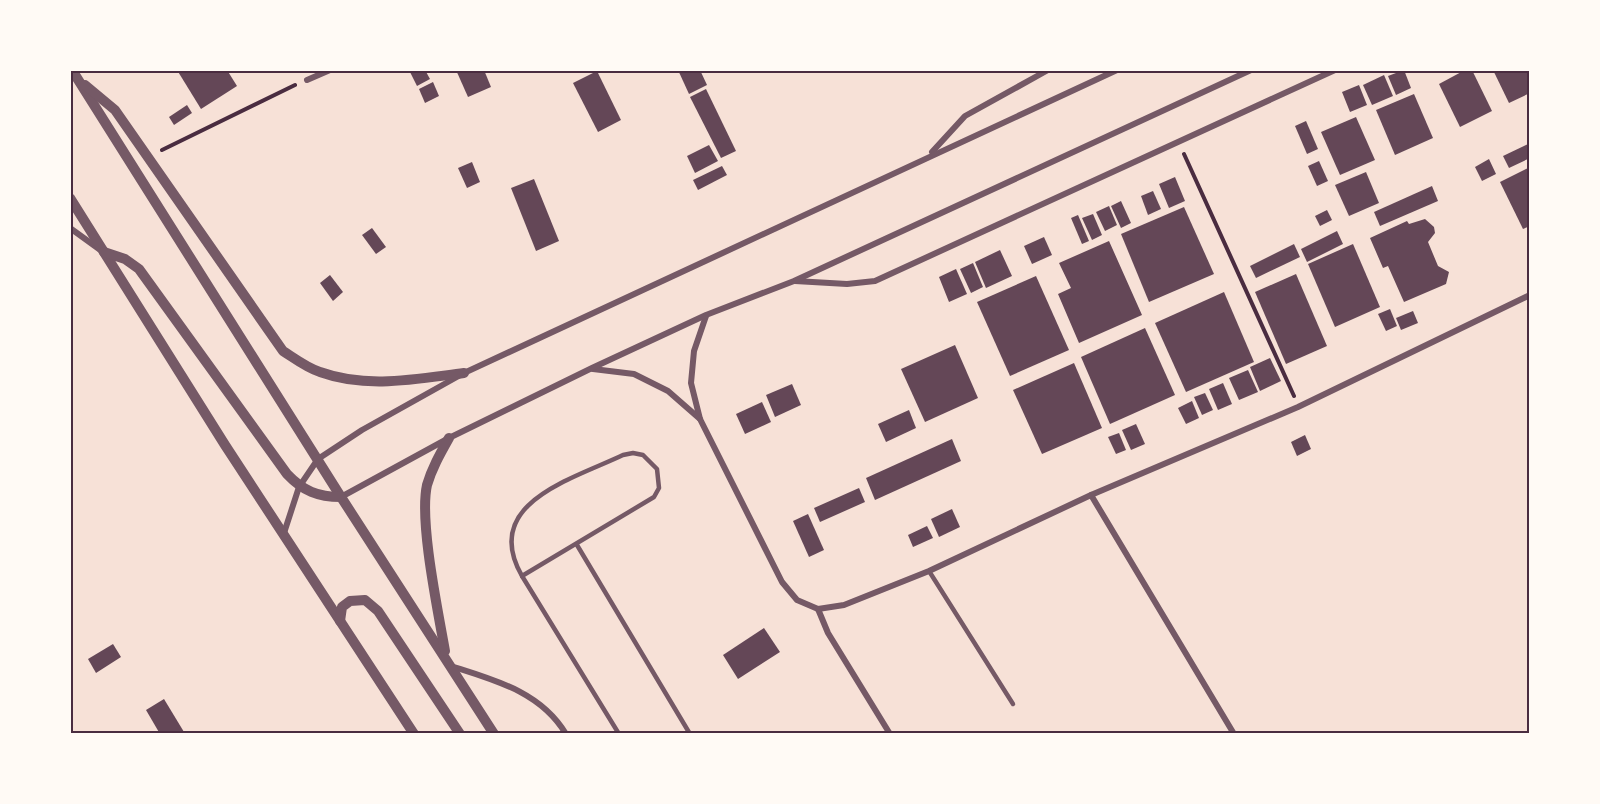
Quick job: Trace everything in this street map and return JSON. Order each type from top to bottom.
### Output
[{"type":"street","points":[[307,80],[330,70]]},
{"type":"street","points":[[284,533],[299,487],[318,459],[362,430],[464,373],[1117,70]]},
{"type":"street","points":[[70,228],[104,252],[125,258],[139,269],[286,474],[299,487],[327,497],[341,497],[448,438],[706,315],[794,281],[1251,70]]},
{"type":"street","points":[[794,281],[847,284],[875,281],[1335,70]]},
{"type":"street","points":[[929,156],[965,116],[1045,71]]},
{"type":"street","points":[[75,75],[116,110],[283,351],[317,371],[353,380],[391,382],[464,373]]},
{"type":"street","points":[[75,75],[341,497],[495,734]]},
{"type":"street","points":[[70,198],[225,445],[414,734]]},
{"type":"street","points":[[706,315],[694,351],[691,383],[699,419],[782,582],[797,600],[818,609],[844,605],[929,571],[1091,495],[1298,407],[1530,295]]},
{"type":"street","points":[[592,369],[634,374],[668,391],[699,419]]},
{"type":"street","points":[[448,438],[433,466],[427,487],[426,516],[449,662]]},
{"type":"street","points":[[1091,495],[1234,734]]},
{"type":"street","points":[[340,621],[342,607],[350,601],[365,600],[378,611],[460,734]]},
{"type":"street","points":[[818,609],[828,633],[890,734]]},
{"type":"street","points":[[449,662],[534,697],[566,734]]},
{"type":"lane","points":[[522,576],[654,497],[659,488],[659,478],[651,461],[633,453],[623,455],[532,500],[517,519],[511,542],[512,555],[522,576],[619,734]]},
{"type":"lane","points":[[577,545],[690,734]]},
{"type":"lane","points":[[929,571],[1013,704]]},
{"type":"path","points":[[149,157],[307,80]]},
{"type":"path","points":[[1179,142],[1298,407]]},
{"type":"building","points":[[177,70],[227,70],[237,86],[201,109]]},
{"type":"building","points":[[409,70],[425,70],[430,79],[417,86]]},
{"type":"building","points":[[456,70],[484,70],[491,87],[468,97]]},
{"type":"building","points":[[678,70],[700,70],[707,85],[689,94]]},
{"type":"building","points":[[1404,70],[1411,88],[1396,95],[1388,76]]},
{"type":"building","points":[[1465,70],[1472,70],[1492,111],[1460,127],[1439,84]]},
{"type":"building","points":[[1493,70],[1530,70],[1530,93],[1509,103]]},
{"type":"building","points":[[597,71],[621,120],[598,132],[573,83]]},
{"type":"building","points":[[1384,75],[1393,96],[1372,105],[1363,85]]},
{"type":"building","points":[[433,82],[439,96],[425,103],[419,89]]},
{"type":"building","points":[[1359,85],[1367,105],[1350,112],[1342,92]]},
{"type":"building","points":[[706,89],[736,151],[721,158],[690,97]]},
{"type":"building","points":[[1414,94],[1433,138],[1395,155],[1376,110]]},
{"type":"building","points":[[187,105],[192,113],[174,125],[169,117]]},
{"type":"building","points":[[1356,117],[1375,160],[1340,175],[1321,132]]},
{"type":"building","points":[[1306,121],[1318,149],[1307,154],[1295,126]]},
{"type":"building","points":[[1530,143],[1530,158],[1509,168],[1503,156]]},
{"type":"building","points":[[709,145],[718,161],[695,173],[687,156]]},
{"type":"building","points":[[1489,159],[1496,174],[1482,181],[1475,167]]},
{"type":"building","points":[[1319,161],[1328,181],[1317,186],[1308,166]]},
{"type":"building","points":[[472,162],[480,182],[467,188],[458,168]]},
{"type":"building","points":[[722,166],[727,175],[698,190],[693,180]]},
{"type":"building","points":[[1530,167],[1530,226],[1523,229],[1500,182]]},
{"type":"building","points":[[1366,172],[1379,203],[1349,216],[1335,185]]},
{"type":"building","points":[[1175,177],[1185,201],[1169,208],[1159,184]]},
{"type":"building","points":[[534,179],[559,241],[536,251],[511,188]]},
{"type":"building","points":[[1432,186],[1438,201],[1380,226],[1374,212]]},
{"type":"building","points":[[1153,191],[1161,209],[1148,215],[1141,196]]},
{"type":"building","points":[[1121,201],[1131,223],[1121,228],[1111,206]]},
{"type":"building","points":[[1109,206],[1117,225],[1105,231],[1096,212]]},
{"type":"building","points":[[1184,207],[1214,274],[1149,302],[1121,234]]},
{"type":"building","points":[[1327,210],[1332,220],[1320,226],[1315,216]]},
{"type":"building","points":[[1093,214],[1102,235],[1092,240],[1082,218]]},
{"type":"building","points":[[1078,215],[1089,241],[1082,244],[1071,218]]},
{"type":"building","points":[[1425,219],[1434,227],[1435,233],[1428,242],[1438,266],[1449,272],[1446,284],[1404,302],[1388,266],[1383,268],[1370,238],[1407,221],[1409,224]]},
{"type":"building","points":[[372,228],[386,247],[376,254],[362,235]]},
{"type":"building","points":[[1337,231],[1343,244],[1307,262],[1301,249]]},
{"type":"building","points":[[1044,237],[1052,255],[1032,264],[1024,246]]},
{"type":"building","points":[[1109,241],[1142,315],[1079,343],[1058,294],[1071,288],[1059,263]]},
{"type":"building","points":[[1294,244],[1300,257],[1256,278],[1250,266]]},
{"type":"building","points":[[1353,244],[1380,307],[1335,327],[1308,264]]},
{"type":"building","points":[[1000,250],[1012,276],[986,288],[975,262]]},
{"type":"building","points":[[973,263],[983,287],[971,293],[960,269]]},
{"type":"building","points":[[956,269],[967,294],[949,302],[939,277]]},
{"type":"building","points":[[1296,274],[1327,346],[1286,364],[1255,292]]},
{"type":"building","points":[[330,275],[343,292],[333,301],[320,283]]},
{"type":"building","points":[[1036,276],[1069,350],[1010,376],[977,302]]},
{"type":"building","points":[[1224,292],[1254,362],[1186,392],[1155,323]]},
{"type":"building","points":[[1390,309],[1397,326],[1386,331],[1378,314]]},
{"type":"building","points":[[1413,311],[1418,323],[1401,330],[1396,318]]},
{"type":"building","points":[[1145,328],[1175,395],[1110,424],[1081,357]]},
{"type":"building","points":[[955,345],[978,398],[925,422],[901,369]]},
{"type":"building","points":[[1270,358],[1281,381],[1260,391],[1250,367]]},
{"type":"building","points":[[1074,363],[1102,428],[1042,454],[1013,390]]},
{"type":"building","points":[[1248,370],[1258,392],[1239,400],[1229,378]]},
{"type":"building","points":[[1223,383],[1232,404],[1218,410],[1209,389]]},
{"type":"building","points":[[792,384],[801,405],[775,417],[766,395]]},
{"type":"building","points":[[1205,393],[1213,410],[1202,415],[1194,397]]},
{"type":"building","points":[[1192,401],[1199,418],[1186,424],[1178,408]]},
{"type":"building","points":[[762,402],[771,422],[745,434],[736,414]]},
{"type":"building","points":[[909,410],[916,428],[886,442],[878,424]]},
{"type":"building","points":[[1136,424],[1145,444],[1131,450],[1122,430]]},
{"type":"building","points":[[1119,433],[1126,450],[1116,454],[1108,437]]},
{"type":"building","points":[[1305,435],[1311,449],[1297,456],[1291,442]]},
{"type":"building","points":[[952,439],[961,461],[875,500],[866,478]]},
{"type":"building","points":[[859,488],[865,502],[820,522],[814,508]]},
{"type":"building","points":[[952,509],[960,527],[939,537],[931,519]]},
{"type":"building","points":[[808,514],[824,550],[809,557],[793,521]]},
{"type":"building","points":[[927,526],[933,538],[913,547],[908,535]]},
{"type":"building","points":[[764,628],[780,652],[738,679],[723,655]]},
{"type":"building","points":[[113,644],[121,657],[96,673],[88,659]]},
{"type":"building","points":[[164,699],[184,732],[181,734],[160,734],[146,710]]}]
